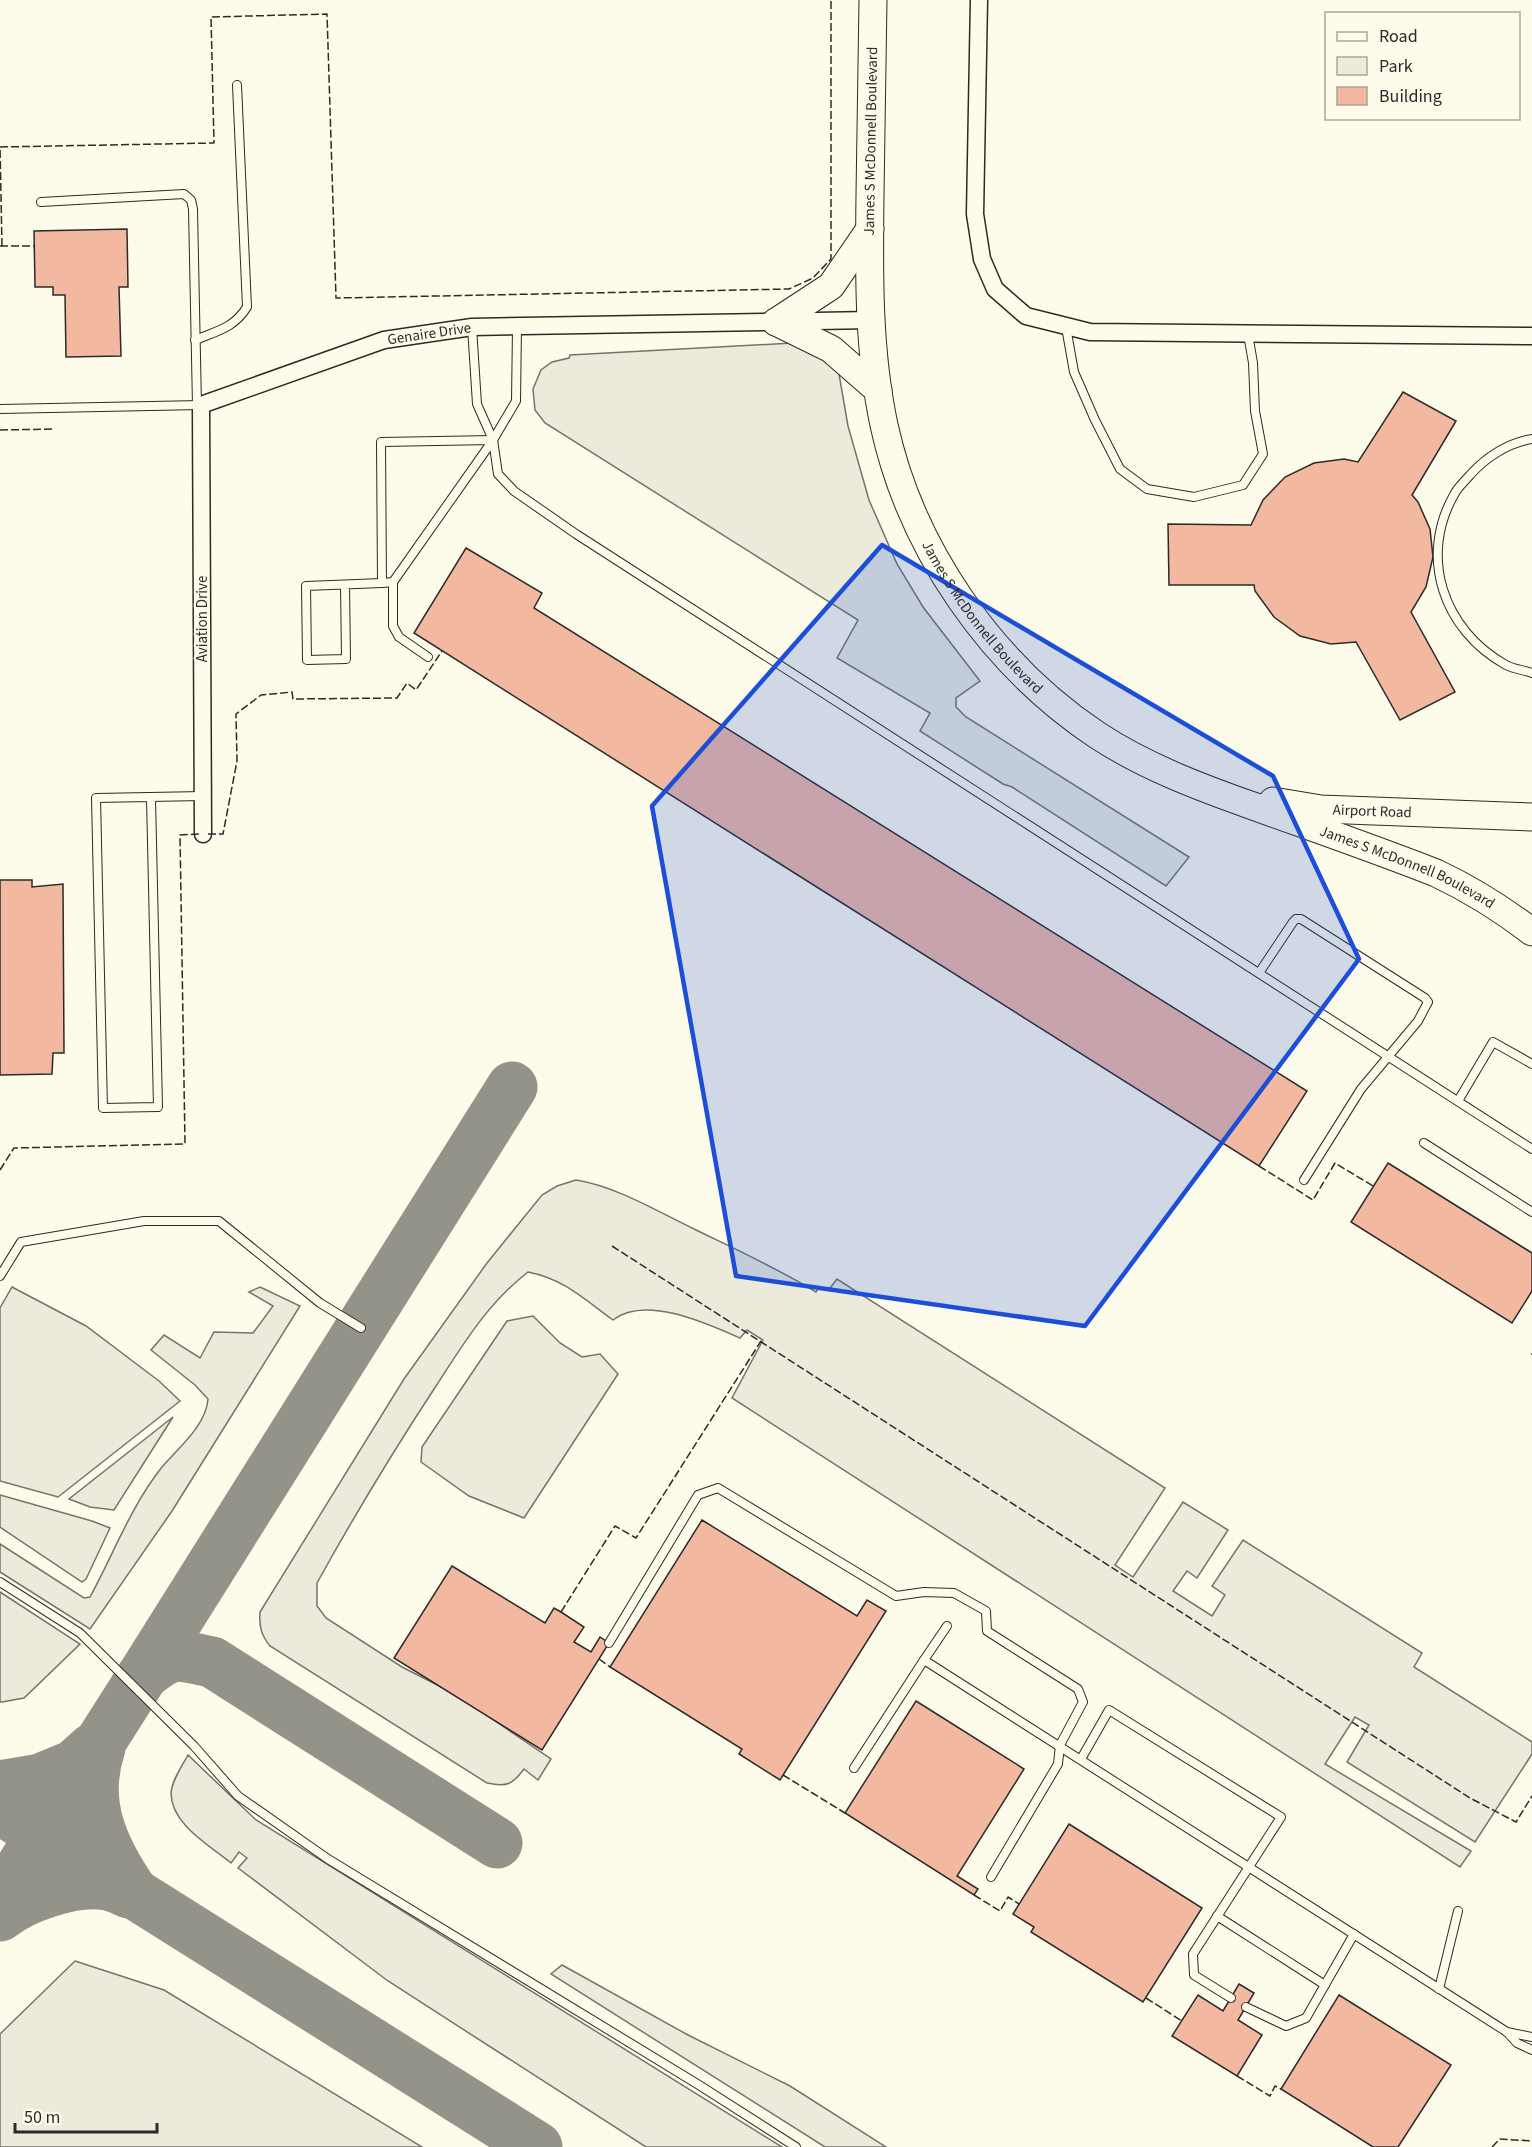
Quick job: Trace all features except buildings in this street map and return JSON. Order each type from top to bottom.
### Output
[{"type":"main road","name":"James S McDonnell Boulevard","points":[[873,0],[871,320],[878,390],[896,471],[936,559],[960,599],[996,644],[1028,678],[1097,735],[1139,759],[1215,792],[1436,873],[1466,887],[1506,912],[1532,932]]},
{"type":"main road","points":[[776,322],[831,286],[870,229]]},
{"type":"main road","points":[[776,322],[831,349],[878,390]]},
{"type":"main road","name":"Airport Road","points":[[1215,792],[1321,808],[1532,817]]},
{"type":"street","points":[[979,0],[975,214],[981,259],[995,289],[1026,316],[1090,332],[1532,336]]},
{"type":"street","name":"Genaire Drive","points":[[199,406],[384,340],[472,327],[871,320]]},
{"type":"street","name":"Aviation Drive","points":[[199,406],[203,834]]},
{"type":"lane","points":[[195,340],[229,327],[240,318],[247,307],[237,85]]},
{"type":"lane","points":[[42,202],[184,194],[191,200],[199,406]]},
{"type":"lane","points":[[1066,326],[1074,372],[1120,469],[1147,489],[1194,497],[1243,485],[1263,454],[1248,334]]},
{"type":"lane","points":[[472,327],[477,404],[493,440],[498,474],[514,491],[576,534],[1532,1149]]},
{"type":"lane","points":[[429,657],[399,637],[393,626],[393,582],[493,440],[516,401],[517,327]]},
{"type":"lane","name":"Genaire Drive","points":[[0,409],[199,406]]},
{"type":"lane","points":[[1532,439],[1519,441],[1483,461],[1455,492],[1440,530],[1438,571],[1449,610],[1473,643],[1507,666],[1532,673]]},
{"type":"lane","points":[[382,583],[381,442],[493,440]]},
{"type":"lane","points":[[345,585],[346,659],[307,660],[306,586],[393,582]]},
{"type":"lane","points":[[151,798],[158,1107],[103,1108],[96,798],[203,796]]},
{"type":"lane","points":[[1259,973],[1293,922],[1301,920],[1428,1002],[1426,1008],[1389,1057],[1361,1089],[1304,1180]]},
{"type":"lane","points":[[1458,1101],[1493,1042],[1532,1064]]},
{"type":"lane","points":[[1424,1143],[1532,1212]]},
{"type":"lane","points":[[0,1275],[21,1242],[144,1221],[219,1221],[320,1303],[361,1328]]},
{"type":"lane","points":[[609,1643],[698,1495],[718,1488],[896,1596],[924,1592],[954,1593],[986,1611],[987,1631],[1078,1689],[1083,1702],[1060,1745],[1058,1764],[991,1876]]},
{"type":"lane","points":[[0,1582],[80,1633],[194,1746],[238,1796],[328,1859],[699,2085],[796,2147]]},
{"type":"lane","points":[[854,1768],[947,1626]]},
{"type":"lane","points":[[924,1660],[1507,2032],[1517,2043],[1532,2050]]},
{"type":"lane","points":[[1081,1759],[1109,1710],[1281,1817],[1193,1954],[1194,1975],[1231,1998]]},
{"type":"lane","points":[[1439,1989],[1458,1911]]},
{"type":"lane","points":[[1217,1916],[1325,1985]]},
{"type":"lane","points":[[1246,2007],[1286,2026],[1306,2018],[1354,1934]]},
{"type":"lane","points":[[1507,2032],[1532,2037]]},
{"type":"highlighted area","points":[[882,545],[1273,776],[1359,959],[1085,1326],[736,1276],[652,806]]},
{"type":"green space","points":[[793,343],[834,365],[839,374],[848,426],[869,500],[897,564],[923,607],[980,681],[956,698],[956,707],[966,717],[1189,857],[1166,886],[920,731],[930,713],[837,658],[858,620],[545,423],[535,410],[533,389],[541,370],[552,362],[569,358],[570,355]]},
{"type":"green space","points":[[576,1180],[606,1188],[636,1200],[816,1292],[818,1289],[830,1288],[837,1279],[1165,1488],[1115,1565],[1133,1577],[1183,1502],[1228,1530],[1197,1578],[1187,1571],[1173,1591],[1212,1616],[1225,1595],[1212,1586],[1243,1540],[1422,1653],[1414,1667],[1532,1742],[1532,1754],[1475,1842],[1347,1762],[1369,1725],[1355,1717],[1325,1764],[1471,1851],[1460,1867],[732,1398],[763,1340],[747,1330],[740,1338],[693,1319],[658,1311],[642,1310],[626,1313],[613,1320],[563,1285],[528,1272],[500,1297],[477,1325],[405,1434],[317,1583],[317,1606],[326,1618],[402,1667],[457,1695],[551,1759],[538,1780],[524,1769],[512,1782],[504,1785],[487,1783],[270,1646],[261,1630],[260,1612],[404,1379],[487,1263],[542,1195],[557,1186]]},
{"type":"green space","points":[[12,1287],[86,1326],[159,1381],[180,1401],[58,1497],[0,1481],[0,1308]]},
{"type":"green space","points":[[260,1287],[300,1306],[172,1511],[90,1629],[0,1572],[0,1544],[84,1598],[90,1597],[141,1498],[162,1467],[197,1427],[206,1409],[208,1399],[195,1385],[151,1350],[164,1335],[200,1358],[214,1332],[253,1333],[273,1306],[249,1292]]},
{"type":"green space","points":[[533,1316],[560,1343],[582,1357],[600,1354],[618,1374],[524,1518],[469,1496],[421,1462],[422,1447],[507,1321]]},
{"type":"green space","points":[[173,1417],[114,1510],[90,1507],[69,1499]]},
{"type":"green space","points":[[0,1495],[110,1528],[86,1579],[82,1582],[0,1527]]},
{"type":"green space","points":[[0,1592],[80,1644],[24,1698],[2,1702],[0,1702]]},
{"type":"green space","points":[[188,1755],[256,1820],[782,2147],[646,2147],[388,1981],[238,1868],[247,1858],[239,1852],[231,1863],[184,1824],[177,1814],[171,1793],[175,1778]]},
{"type":"green space","points":[[75,1961],[164,1990],[422,2147],[0,2147],[0,2034]]},
{"type":"green space","points":[[562,1965],[688,2035],[790,2086],[886,2147],[825,2147],[551,1974]]},
{"type":"taxiway","points":[[0,1900],[512,1087]]},
{"type":"taxiway","points":[[143,1675],[169,1658],[183,1656],[212,1662],[497,1843]]},
{"type":"taxiway","points":[[0,1786],[40,1779],[74,1765],[93,1748]]},
{"type":"taxiway","points":[[100,1748],[93,1787],[98,1823],[112,1858],[133,1892]]},
{"type":"taxiway","points":[[0,1809],[537,2147]]},
{"type":"taxiway","points":[[0,1916],[22,1902],[66,1887],[94,1884],[118,1888],[129,1893]]},
{"type":"fence","points":[[2,246],[0,147],[214,143],[211,17],[327,14],[336,298],[789,289],[813,278],[831,259],[831,0]]},
{"type":"fence","points":[[0,246],[34,246]]},
{"type":"fence","points":[[0,430],[53,429]]},
{"type":"fence","points":[[208,834],[223,834],[237,761],[236,714],[261,695],[292,692],[293,699],[397,698],[407,683],[416,690],[442,651]]},
{"type":"fence","points":[[0,1170],[14,1148],[185,1144],[180,835],[199,834]]},
{"type":"fence","points":[[1259,1166],[1313,1200],[1335,1163],[1373,1186]]},
{"type":"fence","points":[[612,1246],[1470,1798],[1516,1822],[1532,1796]]},
{"type":"fence","points":[[561,1612],[615,1526],[636,1538],[761,1341]]},
{"type":"fence","points":[[599,1659],[610,1667]]},
{"type":"fence","points":[[783,1775],[845,1813]]},
{"type":"fence","points":[[974,1895],[1000,1911],[1008,1897],[1019,1904]]},
{"type":"fence","points":[[1146,1998],[1182,2021]]},
{"type":"fence","points":[[1237,2076],[1270,2096],[1275,2086],[1281,2089]]},
{"type":"fence","points":[[1492,2147],[1500,2139],[1532,2141]]}]
